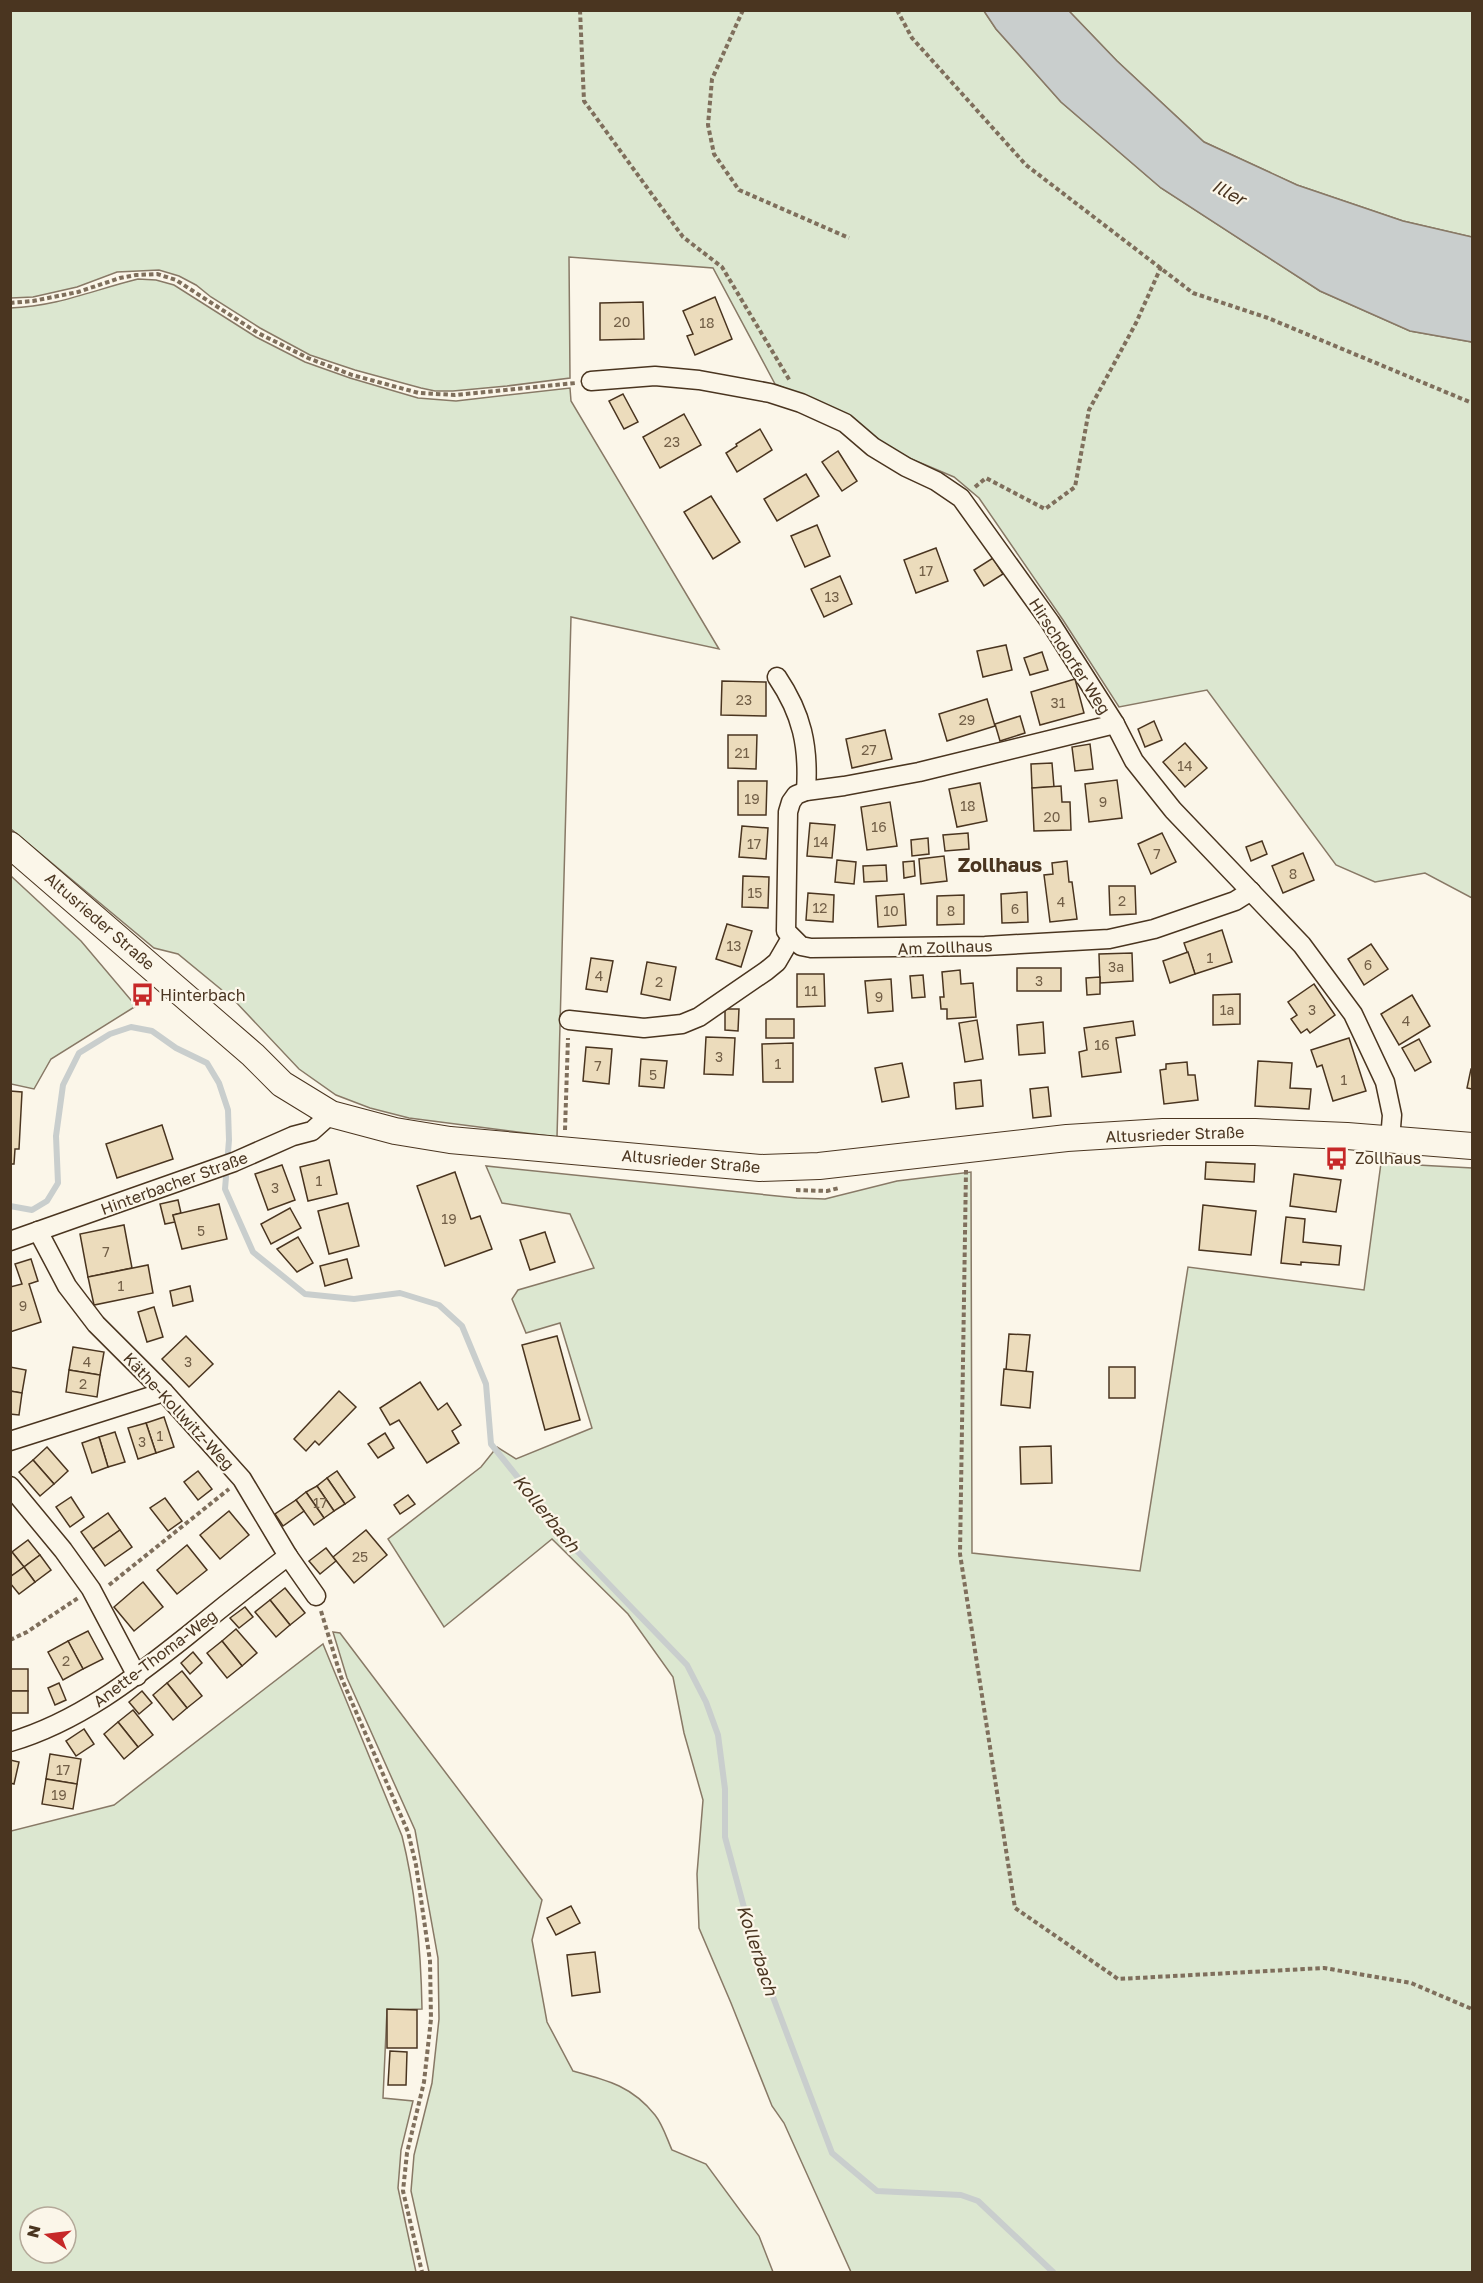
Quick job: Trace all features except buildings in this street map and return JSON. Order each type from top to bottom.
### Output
[{"type":"main road","name":"Altusrieder Straße","points":[[10,845],[175,986],[282,1084],[331,1114],[395,1131],[439,1138],[760,1168],[819,1166],[1067,1138],[1163,1132],[1255,1132],[1347,1136],[1473,1146]]},
{"type":"street","name":"Hirschdorfer Weg","points":[[591,381],[655,376],[699,380],[770,393],[801,403],[845,423],[873,447],[906,467],[936,481],[962,498],[1050,622],[1115,724],[1134,761],[1173,810],[1302,945],[1353,1014],[1385,1082],[1392,1115],[1390,1140]]},
{"type":"street","points":[[777,676],[790,696],[801,721],[808,761],[806,791]]},
{"type":"street","points":[[569,1020],[644,1028],[682,1024],[699,1017],[777,962],[790,938],[784,920],[788,812],[796,795],[806,791],[919,772],[1115,724]]},
{"type":"street","name":"Am Zollhaus","points":[[790,938],[801,946],[811,948],[870,949],[985,946],[1109,939],[1154,929],[1235,901],[1251,891]]},
{"type":"street","name":"Hinterbacher Straße","points":[[10,1241],[234,1162],[293,1136],[312,1131],[331,1114]]},
{"type":"street","name":"Käthe-Kollwitz-Weg","points":[[38,1231],[67,1286],[96,1324],[164,1392],[242,1479],[288,1556],[316,1596]]},
{"type":"street","points":[[10,1441],[164,1392]]},
{"type":"street","points":[[10,1486],[63,1550],[93,1592],[137,1676]]},
{"type":"street","name":"Anette-Thoma-Weg","points":[[10,1742],[58,1725],[137,1676],[288,1556]]},
{"type":"path","points":[[580,10],[584,101],[683,237],[722,267],[788,376],[801,403]]},
{"type":"path","points":[[743,10],[712,79],[708,125],[714,154],[739,190],[849,238]]},
{"type":"path","points":[[897,10],[912,38],[1026,165],[1193,293],[1268,318],[1473,402]]},
{"type":"path","points":[[962,498],[986,478],[1045,509],[1075,487],[1089,410],[1136,323],[1161,267]]},
{"type":"path","points":[[10,303],[33,302],[78,292],[128,276],[157,274],[176,280],[258,333],[308,358],[352,375],[419,393],[454,395],[591,381]]},
{"type":"path","points":[[564,1150],[569,1020]]},
{"type":"path","points":[[966,1165],[960,1554],[1015,1908],[1118,1979],[1324,1968],[1411,1983],[1473,2009]]},
{"type":"path","points":[[10,1640],[93,1592],[242,1479]]},
{"type":"path","points":[[316,1596],[341,1677],[408,1832],[416,1865],[430,1961],[431,2019],[424,2082],[407,2153],[403,2191],[422,2272]]},
{"type":"green space","points":[[10,11],[984,11],[996,29],[1061,102],[1161,188],[1320,291],[1410,331],[1472,342],[1472,898],[1425,873],[1375,882],[1336,865],[1207,690],[1119,707],[1063,620],[979,498],[954,477],[909,458],[872,438],[832,408],[775,384],[713,268],[569,257],[570,378],[453,391],[421,388],[310,355],[260,328],[196,285],[179,276],[159,270],[117,272],[77,287],[33,297],[11,298]]},
{"type":"green space","points":[[1069,11],[1472,11],[1472,237],[1403,221],[1297,185],[1204,142],[1117,61]]},
{"type":"green space","points":[[138,279],[156,280],[174,285],[256,337],[305,362],[418,398],[456,401],[570,388],[571,401],[719,649],[571,617],[557,1137],[409,1118],[370,1108],[336,1095],[299,1069],[234,1000],[178,954],[154,948],[11,829],[10,308],[60,301]]},
{"type":"green space","points":[[11,876],[81,941],[136,1006],[51,1059],[34,1089],[11,1084]]},
{"type":"green space","points":[[1381,1163],[1472,1168],[1472,2272],[851,2272],[784,2123],[772,2106],[699,1928],[697,1874],[703,1800],[684,1733],[673,1677],[628,1614],[552,1539],[444,1627],[388,1539],[481,1467],[497,1447],[516,1459],[592,1428],[560,1323],[526,1333],[512,1299],[518,1290],[594,1268],[570,1214],[502,1203],[486,1166],[825,1199],[897,1181],[971,1172],[972,1553],[1140,1571],[1188,1267],[1364,1290]]},
{"type":"green space","points":[[333,1632],[340,1633],[542,1900],[532,1940],[547,2022],[573,2071],[608,2081],[637,2097],[658,2119],[672,2150],[706,2164],[759,2236],[773,2272],[429,2272],[411,2191],[414,2155],[432,2083],[439,2019],[438,1958],[415,1830],[347,1678]]},
{"type":"green space","points":[[323,1644],[402,1836],[414,1900],[422,2009],[387,2010],[383,2098],[413,2101],[401,2150],[398,2188],[416,2272],[11,2272],[11,1831],[114,1805]]},
{"type":"water","name":"Iller","points":[[984,11],[1069,11],[1117,61],[1204,142],[1297,185],[1403,221],[1472,237],[1472,342],[1410,331],[1320,291],[1161,188],[1061,102],[996,29]]},
{"type":"waterway","name":"Kollerbach","points":[[10,1206],[32,1210],[47,1201],[58,1183],[56,1136],[63,1085],[79,1053],[110,1034],[131,1027],[152,1031],[176,1048],[207,1063],[219,1083],[228,1110],[229,1140],[225,1189],[253,1252],[305,1294],[354,1299],[400,1293],[439,1305],[462,1326],[486,1384],[491,1444],[577,1551],[687,1665],[706,1702],[718,1735],[725,1789],[725,1837],[756,1952],[832,2153],[877,2191],[961,2195],[978,2201],[1053,2272]]},
{"type":"place","name":"Hinterbach","points":[[142,995]]},
{"type":"place","name":"Zollhaus","points":[[1337,1158]]},
{"type":"district","name":"Zollhaus","points":[[1000,864]]}]
